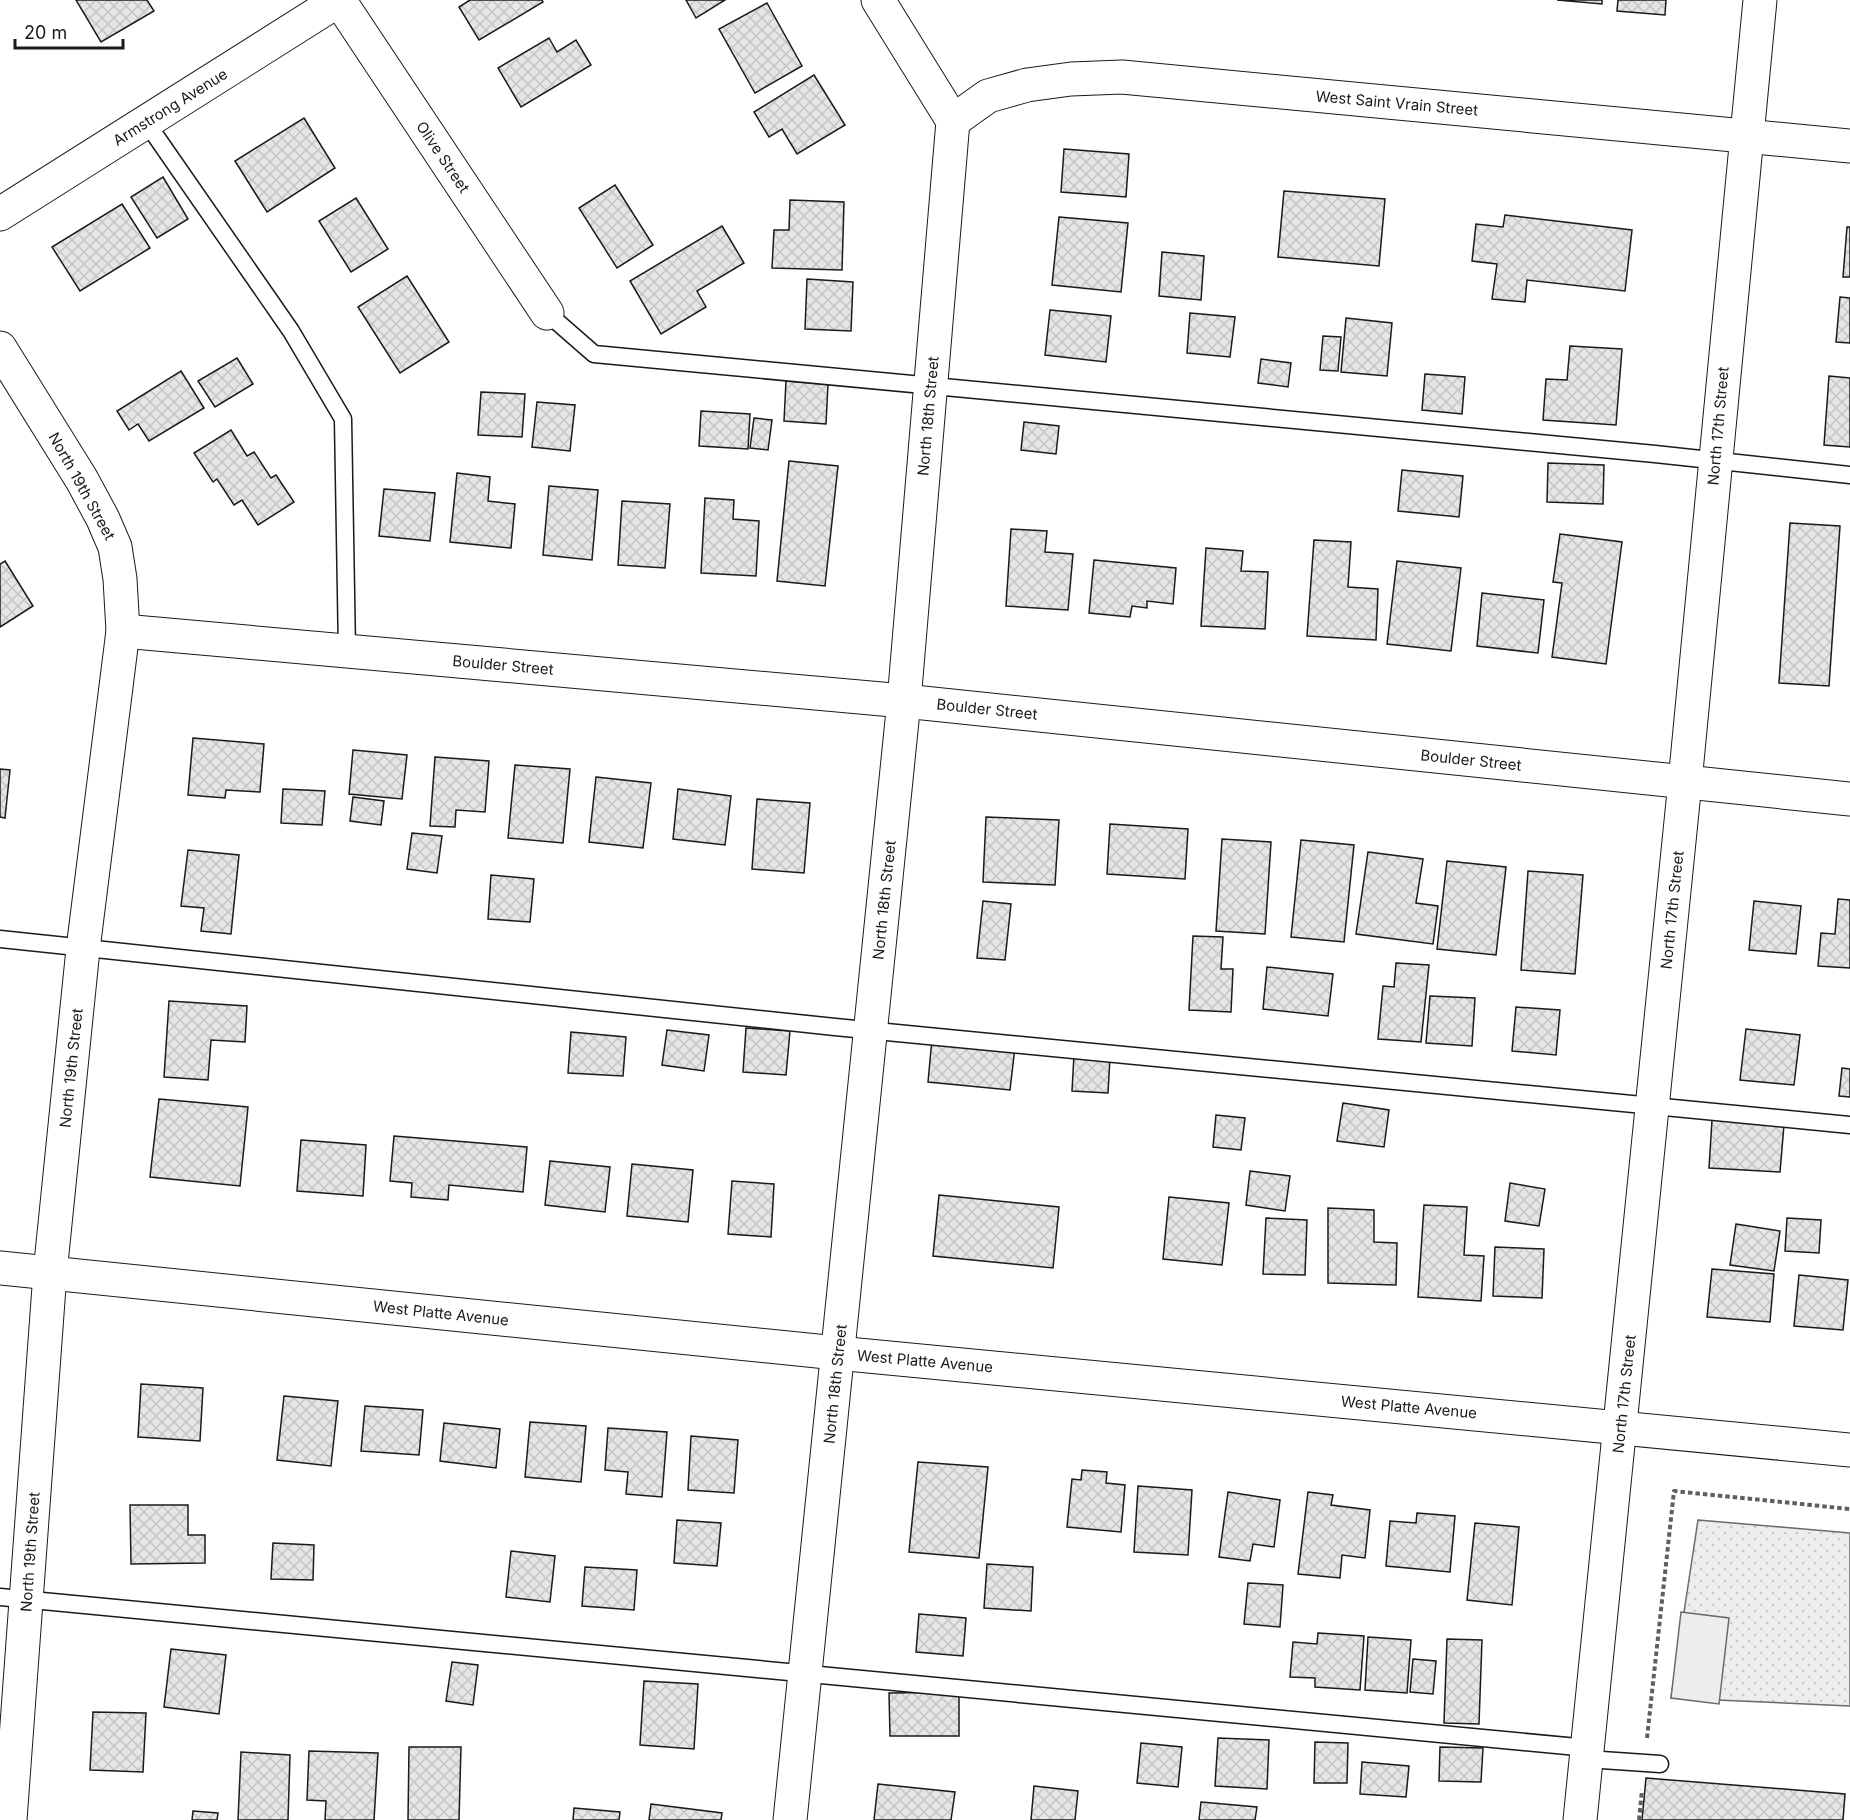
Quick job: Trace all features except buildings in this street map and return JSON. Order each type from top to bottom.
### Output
[{"type":"street","name":"Armstrong Avenue","points":[[0,214],[339,0]]},
{"type":"street","name":"Olive Street","points":[[339,0],[547,313]]},
{"type":"street","points":[[878,0],[953,121]]},
{"type":"street","name":"North 17th Street","points":[[1580,1820],[1685,782],[1745,136],[1760,0]]},
{"type":"street","name":"West Saint Vrain Street","points":[[953,121],[988,96],[1027,85],[1071,79],[1122,77],[1850,146]]},
{"type":"street","name":"North 18th Street","points":[[790,1820],[904,701],[953,121]]},
{"type":"street","name":"North 19th Street","points":[[0,348],[82,480],[103,519],[115,547],[120,579],[123,631],[83,949],[50,1273],[13,1598],[10,1820]]},
{"type":"street","name":"Boulder Street","points":[[123,631],[904,701],[1850,799]]},
{"type":"street","name":"West Platte Avenue","points":[[0,1268],[837,1353],[1850,1450]]},
{"type":"lane","points":[[146,122],[291,331],[343,419],[347,651]]},
{"type":"lane","points":[[547,313],[594,354],[1715,460],[1850,475]]},
{"type":"lane","points":[[0,939],[870,1030],[1850,1125]]},
{"type":"lane","points":[[13,1598],[1587,1754],[1652,1764]]},
{"type":"path","points":[[1639,1820],[1652,1764],[1674,1491],[1850,1509]]},
{"type":"shaded area","points":[[1698,1520],[1850,1533],[1850,1706],[1671,1698]]},
{"type":"shaded area","points":[[1681,1612],[1729,1618],[1719,1704],[1671,1698]]}]
